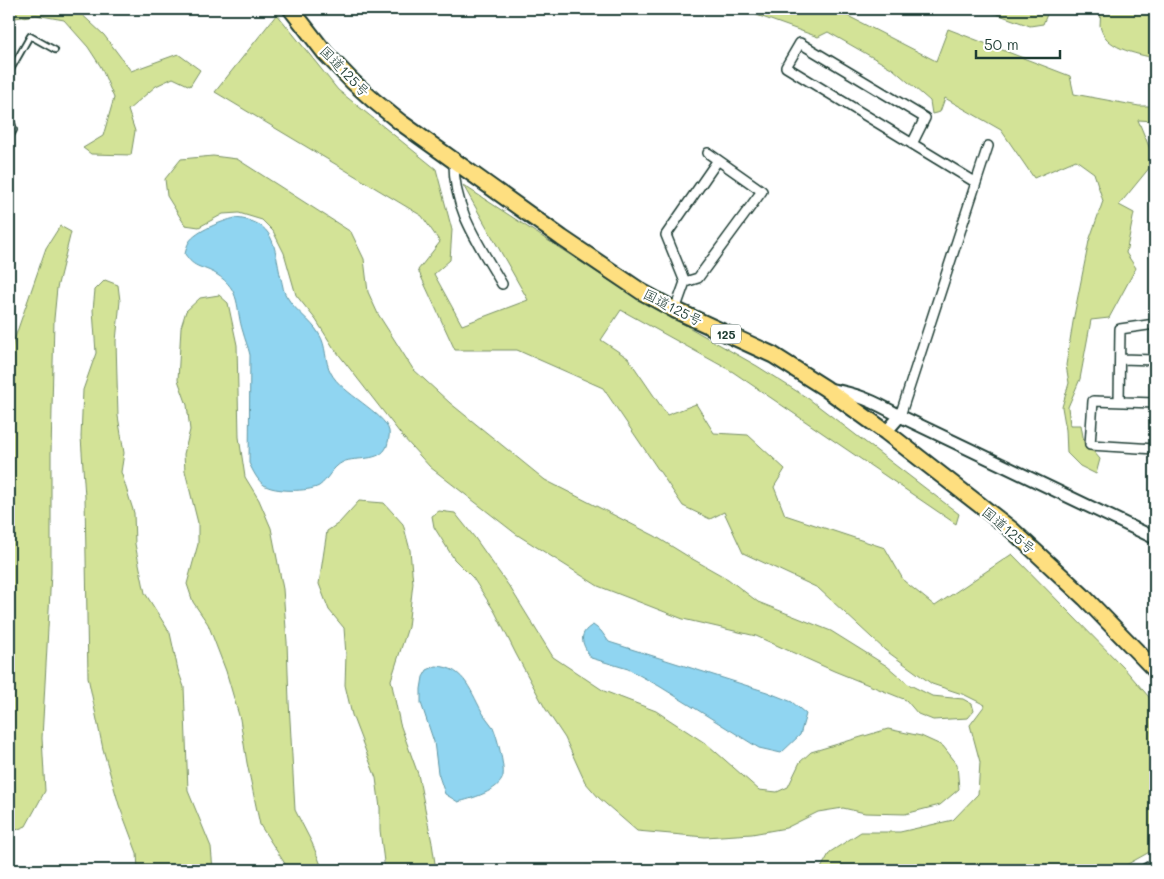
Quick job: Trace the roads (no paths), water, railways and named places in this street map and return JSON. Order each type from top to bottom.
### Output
[{"type":"highway","name":"国道125号","points":[[291,9],[325,53],[353,82],[400,122],[454,161],[615,275],[675,310],[772,355],[825,388],[886,432],[1012,530],[1085,598],[1155,670]]},
{"type":"street","points":[[912,144],[925,118],[800,43],[786,67],[912,144],[975,182]]},
{"type":"street","points":[[886,432],[900,416],[988,146]]},
{"type":"street","points":[[685,282],[698,278],[762,191],[708,153]]},
{"type":"street","points":[[675,310],[685,282],[666,235],[718,160]]},
{"type":"street","points":[[454,161],[454,180],[459,202],[471,230],[502,284]]},
{"type":"street","points":[[1120,402],[1120,329],[1155,324]]},
{"type":"street","points":[[1120,359],[1155,360]]},
{"type":"street","points":[[825,388],[850,393],[870,400],[1155,538]]},
{"type":"street","points":[[1155,404],[1093,401],[1090,445],[1155,449]]},
{"type":"street","points":[[1146,870],[1155,865]]},
{"type":"lane","points":[[9,73],[30,36],[55,50]]},
{"type":"lane","points":[[9,120],[14,130],[9,139]]},
{"type":"water","points":[[235,218],[258,224],[265,230],[274,245],[285,293],[294,307],[312,324],[322,339],[327,364],[331,373],[344,388],[380,417],[389,431],[387,446],[379,455],[348,460],[339,464],[319,486],[314,488],[275,489],[264,485],[257,478],[249,463],[250,355],[234,293],[224,280],[211,271],[195,265],[185,254],[189,242],[197,234]]},
{"type":"water","points":[[593,625],[601,631],[609,642],[767,692],[792,702],[806,714],[800,735],[781,753],[759,748],[628,669],[591,658],[584,644],[583,636],[584,632]]},
{"type":"water","points":[[436,666],[454,671],[466,683],[493,727],[502,759],[503,776],[496,786],[484,794],[458,802],[445,794],[438,773],[434,742],[421,703],[423,677],[427,670]]}]
